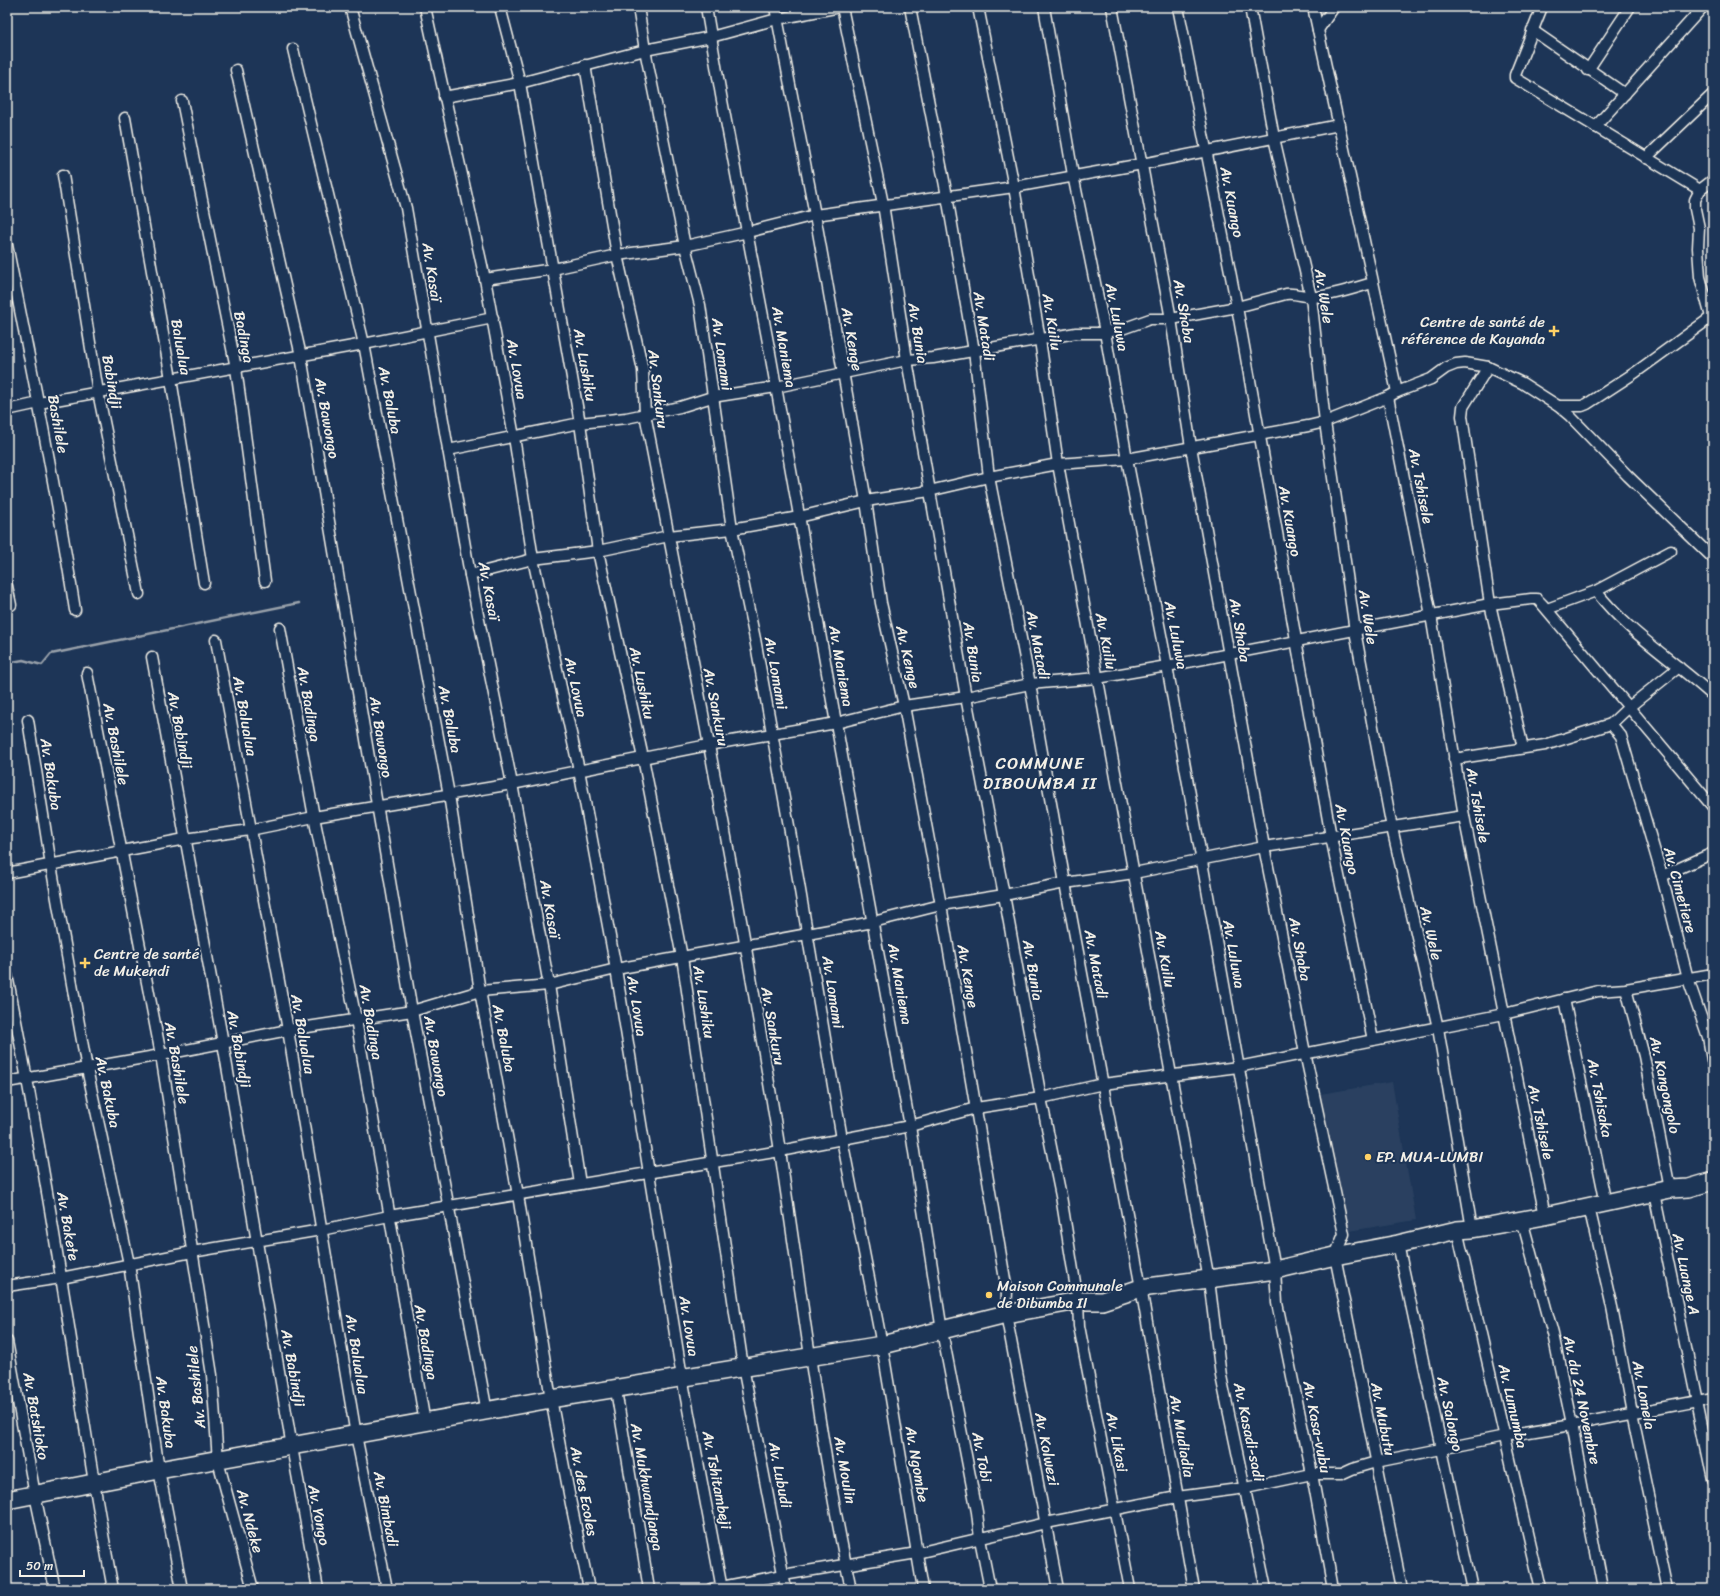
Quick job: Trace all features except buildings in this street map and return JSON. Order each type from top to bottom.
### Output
[{"type":"highway","points":[[7,1500],[159,1470],[218,1461],[551,1400],[616,1390],[682,1377],[882,1345],[1006,1314],[1078,1301],[1102,1301],[1141,1288],[1275,1270],[1465,1229],[1545,1216],[1670,1189],[1689,1188],[1713,1181]]},
{"type":"street","name":"Av. Kasaï","points":[[350,7],[406,208],[426,331],[470,575],[512,784],[549,985],[580,1184]]},
{"type":"street","name":"Av. Lovua","points":[[425,7],[493,318],[514,437],[533,559],[579,770],[616,969],[682,1377]]},
{"type":"street","name":"Av. Lushiku","points":[[500,7],[520,82],[580,423],[598,552],[643,758],[682,957],[743,1367]]},
{"type":"street","name":"Av. Lomami","points":[[638,7],[645,50],[685,246],[700,305],[732,529],[755,639],[808,935],[842,1139],[882,1345]]},
{"type":"street","name":"Av. Maniema","points":[[706,7],[910,1126],[942,1331]]},
{"type":"street","name":"Av. Kenge","points":[[775,7],[815,215],[866,501],[881,603],[904,706],[941,905],[1008,1291],[1006,1314]]},
{"type":"street","points":[[444,97],[520,82],[645,50],[711,37],[777,19],[841,7]]},
{"type":"street","name":"Av. Bunia","points":[[841,7],[883,204],[929,491],[1041,1098],[1061,1196],[1078,1301]]},
{"type":"street","name":"Av. Matadi","points":[[910,7],[947,196],[974,352],[989,477],[1030,684],[1065,883],[1141,1288]]},
{"type":"street","name":"Av. Kuilu","points":[[978,7],[1014,187],[1040,340],[1058,464],[1209,1280]]},
{"type":"street","name":"Av. Luluwa","points":[[1044,7],[1073,176],[1105,332],[1127,459],[1167,666],[1275,1270]]},
{"type":"street","name":"Av. Shaba","points":[[1112,7],[1171,319],[1191,447],[1264,847],[1305,1053],[1344,1234],[1335,1256]]},
{"type":"street","name":"Av. Kuango","points":[[1178,7],[1237,307],[1331,837],[1373,1040]]},
{"type":"street","name":"Av. Wele","points":[[1250,7],[1274,138],[1311,297],[1325,422],[1355,631],[1392,828],[1438,1028],[1465,1229]]},
{"type":"street","name":"Av. Tshisele","points":[[1313,7],[1373,283],[1431,615],[1464,816],[1545,1216]]},
{"type":"street","points":[[1318,30],[1334,7]]},
{"type":"street","points":[[1542,7],[1515,78],[1700,190]]},
{"type":"street","points":[[1588,70],[1630,7]]},
{"type":"street","points":[[1595,127],[1703,7]]},
{"type":"street","points":[[1532,30],[1588,70],[1625,94]]},
{"type":"street","name":"Av. Baluba","points":[[293,49],[364,344],[449,795],[480,991],[518,1195],[551,1400]]},
{"type":"street","name":"Av. Sankuru","points":[[585,65],[617,255],[643,370],[645,414],[708,745],[780,1151],[809,1356]]},
{"type":"street","name":"Av. Bawongo","points":[[236,70],[301,356],[412,1011],[486,1412]]},
{"type":"street","points":[[1646,158],[1713,94]]},
{"type":"street","name":"Badinga","points":[[182,101],[236,368],[265,581]]},
{"type":"street","name":"Balualua","points":[[124,118],[171,379],[204,583]]},
{"type":"street","points":[[485,279],[553,269],[617,255],[685,246],[815,215],[883,204],[1014,187],[1142,164],[1339,125]]},
{"type":"street","name":"Babindji","points":[[63,175],[98,392],[139,594]]},
{"type":"street","points":[[1558,406],[1582,406],[1587,404],[1636,372],[1712,316],[1700,277],[1698,248],[1699,228],[1695,209],[1695,200],[1700,190],[1713,180]]},
{"type":"street","name":"Bashilele","points":[[7,245],[39,403],[75,610]]},
{"type":"street","points":[[448,450],[580,423],[626,418],[680,407],[712,397],[776,387],[907,360],[974,352],[1076,333],[1100,333],[1122,330],[1150,319],[1171,319],[1237,307],[1293,293],[1311,297],[1373,283]]},
{"type":"street","points":[[7,410],[98,392],[301,356],[493,318]]},
{"type":"street","points":[[470,575],[533,559],[598,552],[669,536],[732,529],[799,517],[866,501],[929,491],[989,477],[1058,464],[1127,459],[1325,422],[1431,379],[1446,368],[1456,364],[1476,364],[1488,367],[1522,383],[1558,406],[1713,558]]},
{"type":"street","points":[[1488,367],[1463,407],[1462,416],[1490,604],[1523,748]]},
{"type":"street","points":[[1547,609],[1596,591],[1672,551]]},
{"type":"street","points":[[7,586],[11,605]]},
{"type":"street","points":[[1596,591],[1606,605],[1635,632],[1713,696]]},
{"type":"street","points":[[7,873],[121,850],[250,830],[314,817],[512,784],[708,745],[836,723],[904,706],[966,697],[1030,684],[1097,678],[1355,631],[1490,604],[1537,599],[1713,807]]},
{"type":"street","name":"Av. Badinga","points":[[280,628],[314,817],[356,1019],[425,1423]]},
{"type":"street","name":"Av. Balualua","points":[[216,640],[288,1030],[356,1435]]},
{"type":"street","name":"Av. Babindji","points":[[152,656],[223,1043],[292,1447]]},
{"type":"street","points":[[1454,758],[1545,745],[1611,724],[1629,707],[1679,667]]},
{"type":"street","name":"Av. Bashilele","points":[[87,673],[162,1055],[212,1375],[218,1461]]},
{"type":"street","name":"Av. Bakuba","points":[[28,720],[51,865],[87,1069],[130,1264],[159,1470],[182,1589]]},
{"type":"street","name":"Av. Cimetiere","points":[[1611,724],[1621,736],[1662,876],[1688,979],[1708,1037],[1713,1066]]},
{"type":"street","points":[[7,1082],[87,1069],[288,1030],[412,1011],[480,991],[549,985],[616,969],[873,922],[941,905],[1065,883],[1134,873],[1264,847],[1464,816]]},
{"type":"street","points":[[1662,876],[1713,853]]},
{"type":"street","points":[[7,1286],[61,1278],[192,1252],[321,1230],[389,1216],[780,1151],[910,1126],[976,1108],[1041,1098],[1103,1084],[1238,1067],[1438,1028],[1504,1014],[1598,991],[1626,989],[1713,974]]},
{"type":"street","name":"Av. Bakete","points":[[7,975],[28,1079],[93,1483],[113,1589]]},
{"type":"street","name":"Av. Kangongolo","points":[[1626,989],[1644,1056],[1670,1189]]},
{"type":"street","name":"Av. Tshisaka","points":[[1564,999],[1606,1204]]},
{"type":"street","name":"Av. Luange A","points":[[1654,1193],[1713,1479]]},
{"type":"street","name":"Av. Lomela","points":[[1589,1207],[1612,1307],[1632,1413],[1669,1589]]},
{"type":"street","name":"Av. du 24 Novembre","points":[[1522,1220],[1553,1334],[1603,1589]]},
{"type":"street","name":"Av. Lumumba","points":[[1465,1229],[1505,1436],[1540,1589]]},
{"type":"street","name":"Av. Salongo","points":[[1398,1244],[1472,1589]]},
{"type":"street","name":"Av. Mubutu","points":[[1335,1256],[1402,1589]]},
{"type":"street","name":"Av. Kasa-vubu","points":[[1275,1270],[1277,1303],[1312,1474],[1333,1589]]},
{"type":"street","name":"Av. Kasadi-sadi","points":[[1209,1280],[1221,1376],[1246,1488],[1266,1589]]},
{"type":"street","name":"Av. Mudiadia","points":[[1141,1288],[1194,1589]]},
{"type":"street","name":"Av. Likasi","points":[[1078,1301],[1079,1326],[1130,1589]]},
{"type":"street","name":"Av. Kolwezi","points":[[1006,1314],[1058,1589]]},
{"type":"street","name":"Av. Tobi","points":[[942,1331],[977,1512],[980,1539],[990,1589]]},
{"type":"street","name":"Av. Batshioko","points":[[7,1342],[35,1495],[55,1589]]},
{"type":"street","name":"Av. Ngombe","points":[[882,1345],[923,1589]]},
{"type":"street","name":"Av. Moulin","points":[[809,1356],[851,1589]]},
{"type":"street","name":"Av. Lubudi","points":[[743,1367],[786,1589]]},
{"type":"street","name":"Av. Tshitambeji","points":[[682,1377],[722,1588]]},
{"type":"street","name":"Av. Mukhwandjanga","points":[[616,1390],[649,1589]]},
{"type":"street","points":[[711,1589],[783,1575],[917,1553],[1046,1523],[1178,1497],[1246,1488],[1312,1474],[1341,1474],[1376,1462],[1442,1450],[1505,1436],[1572,1425],[1713,1398]]},
{"type":"street","name":"Av. des Ecoles","points":[[551,1400],[570,1504],[589,1589]]},
{"type":"street","name":"Av. Bimbadi","points":[[356,1435],[387,1589]]},
{"type":"street","name":"Av. Yongo","points":[[292,1447],[318,1589]]},
{"type":"street","name":"Av. Ndeke","points":[[218,1461],[253,1589]]},
{"type":"shaded area","name":"EP. MUA-LUMBI","points":[[1392,1082],[1416,1220],[1344,1232],[1320,1094]]},
{"type":"waterway","points":[[7,663],[23,660],[42,665],[51,654],[299,603]]},
{"type":"place","name":"Centre de santé de référence de Kayanda","points":[[1554,331]]},
{"type":"place","name":"Centre de santé de Mukendi","points":[[85,963]]},
{"type":"place","name":"EP. MUA-LUMBI","points":[[1368,1157]]},
{"type":"place","name":"Maison Communale de Dibumba II","points":[[989,1295]]},
{"type":"district","name":"COMMUNE DIBOUMBA II","points":[[1040,773]]}]
